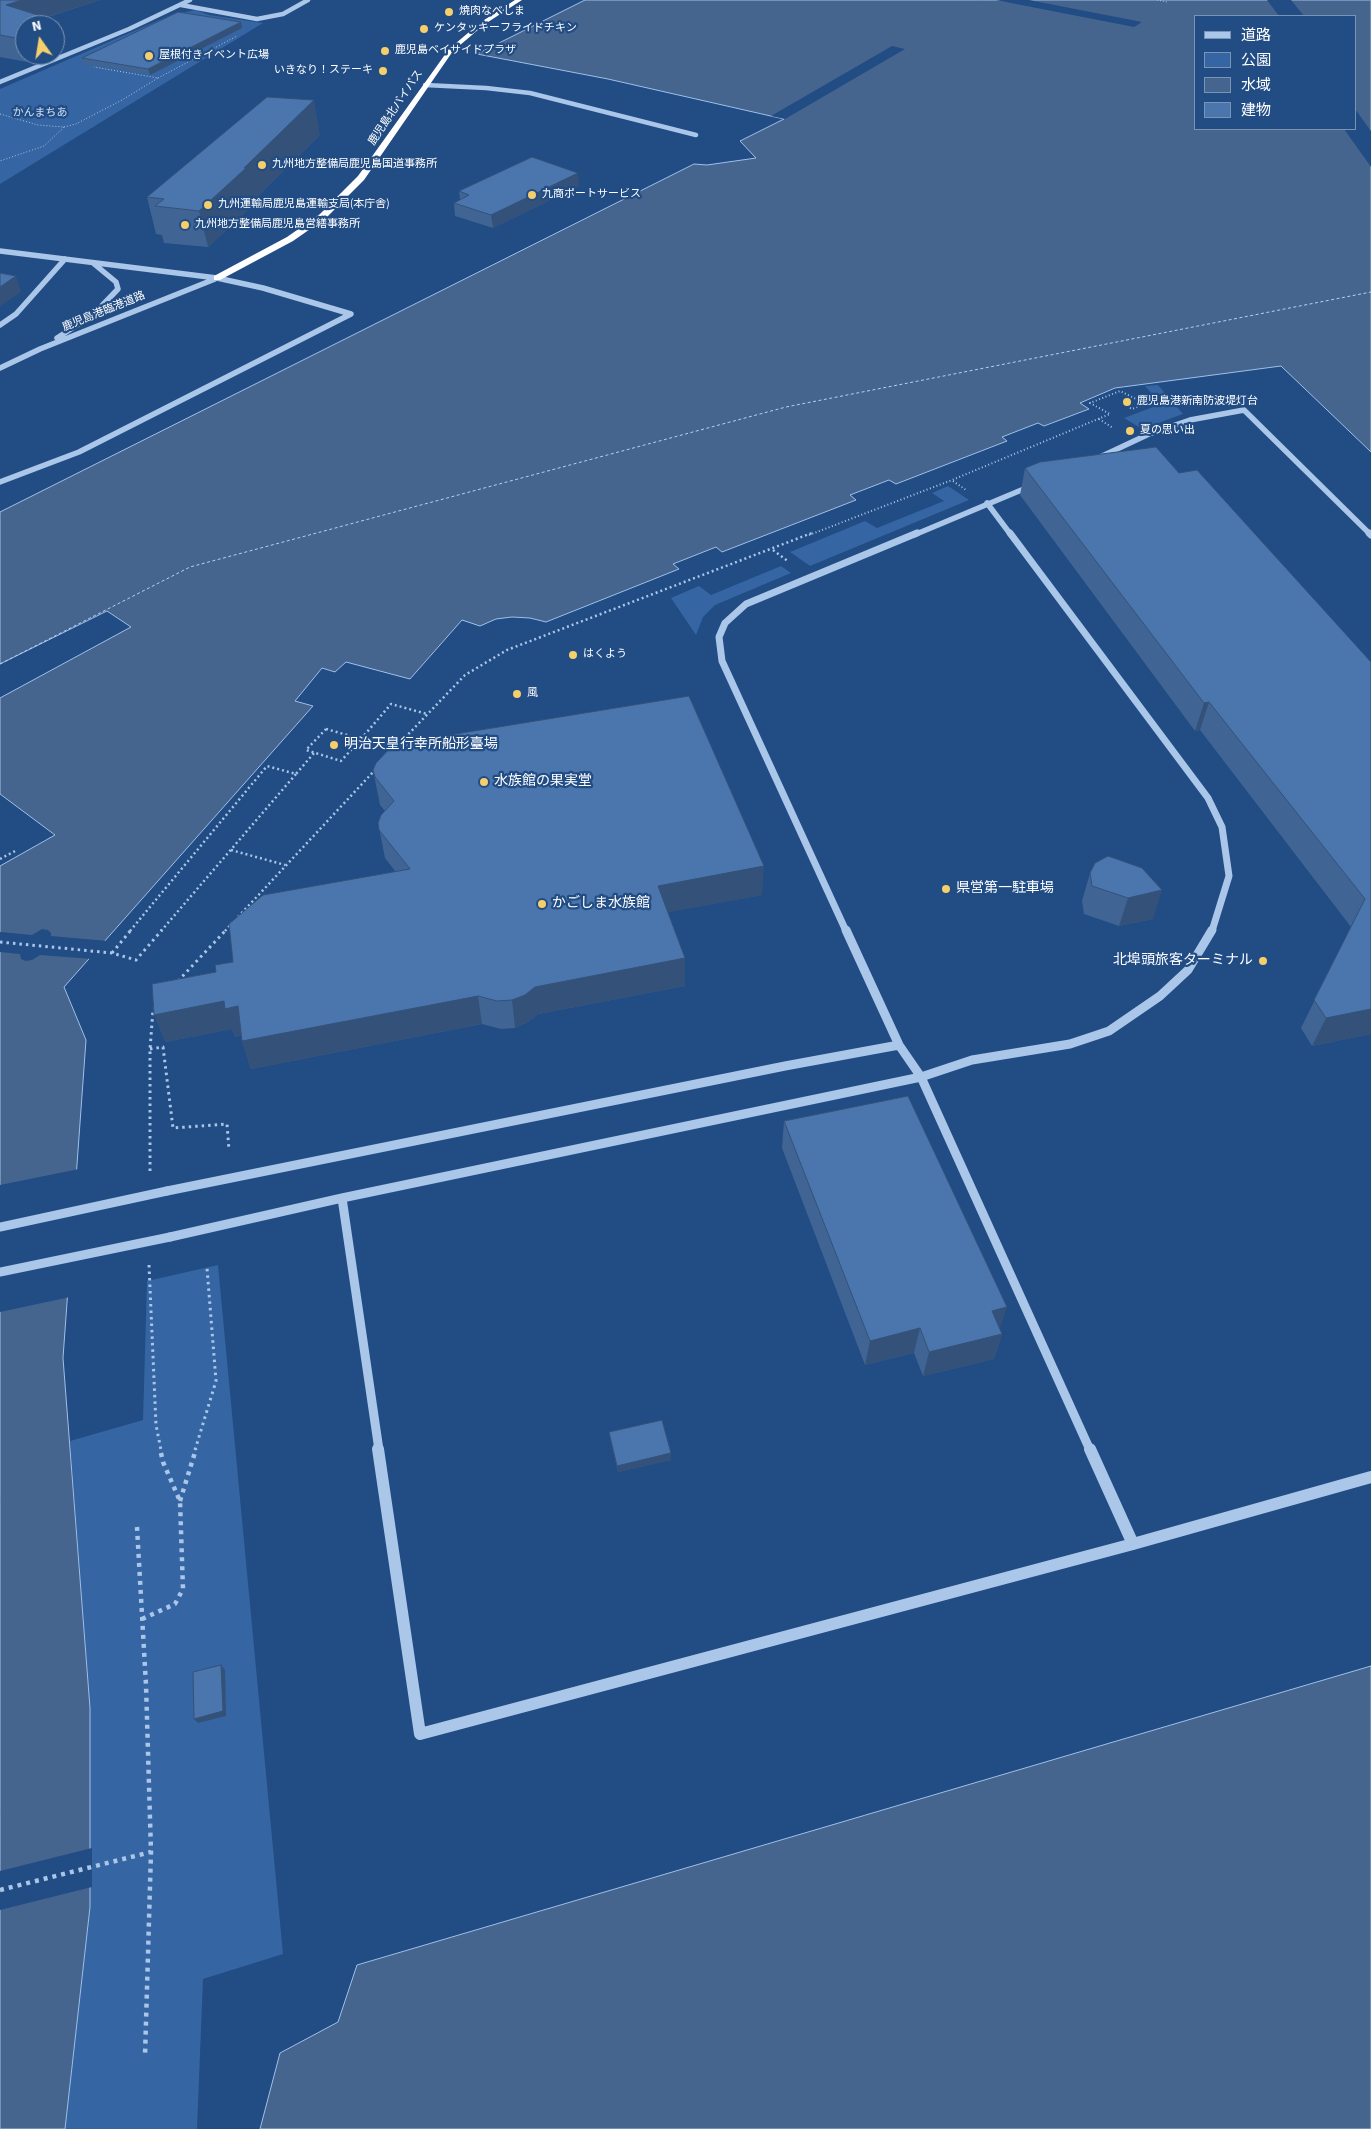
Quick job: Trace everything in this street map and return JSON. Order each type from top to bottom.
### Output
[{"type":"highway","name":"鹿児島北バイパス","points":[[217,278],[290,239],[323,216],[361,178],[451,50],[483,23],[519,0]]},
{"type":"street","points":[[0,82],[129,29],[190,0]]},
{"type":"street","points":[[181,5],[263,19],[283,14],[308,0]]},
{"type":"street","points":[[425,85],[486,88],[530,93],[696,135]]},
{"type":"street","points":[[0,251],[217,278],[263,288],[351,314],[78,452],[0,482]]},
{"type":"street","points":[[0,325],[16,314],[65,259]]},
{"type":"street","points":[[40,349],[94,314],[118,289],[116,282],[93,263]]},
{"type":"street","name":"鹿児島港臨港道路","points":[[0,368],[40,349],[217,278]]},
{"type":"street","points":[[1088,462],[1148,434],[1190,420],[1244,410],[1371,535]]},
{"type":"street","points":[[1033,485],[746,604],[725,623],[719,637],[722,661],[899,1045],[921,1077],[1133,1544]]},
{"type":"street","points":[[0,1272],[170,1237],[342,1198],[921,1077],[972,1060],[1070,1044],[1109,1030],[1160,996],[1188,970],[1214,927],[1229,876],[1227,850],[1222,827],[1208,798],[987,503]]},
{"type":"street","points":[[0,1227],[168,1191],[785,1066],[899,1045]]},
{"type":"street","points":[[342,1198],[420,1734],[1133,1544],[1371,1477]]},
{"type":"path","points":[[1157,0],[1167,2]]},
{"type":"path","points":[[0,114],[38,124],[64,127],[76,124],[241,34]]},
{"type":"path","points":[[90,66],[158,78]]},
{"type":"path","points":[[0,161],[44,146],[64,127]]},
{"type":"path","points":[[393,750],[466,675],[507,650],[952,480],[1110,414],[1090,402],[1120,391],[1146,404],[1132,409],[1127,406]]},
{"type":"path","points":[[361,739],[326,729],[306,750],[341,760],[361,739],[391,704],[427,714]]},
{"type":"path","points":[[0,942],[112,953],[136,960],[314,753]]},
{"type":"path","points":[[231,850],[285,865],[380,765]]},
{"type":"path","points":[[112,953],[267,766],[296,774]]},
{"type":"path","points":[[0,859],[17,850]]},
{"type":"path","points":[[150,1049],[163,1047],[174,1128],[227,1124],[229,1150]]},
{"type":"path","points":[[142,1619],[176,1604],[183,1589],[180,1501],[216,1382],[207,1268]]},
{"type":"path","points":[[136,1526],[152,1852],[145,2056]]},
{"type":"path","points":[[0,1890],[152,1852]]},
{"type":"green space","name":"かんまちあ","points":[[196,10],[209,15],[263,23],[0,184],[0,89],[55,65],[65,65],[65,61],[171,15]]},
{"type":"green space","points":[[1158,385],[1183,414],[1142,429],[1124,418],[1161,404],[1145,386]]},
{"type":"green space","points":[[948,486],[969,500],[810,566],[790,552],[865,521],[877,528],[944,501],[932,493]]},
{"type":"green space","points":[[781,566],[791,573],[715,605],[703,617],[696,635],[671,598],[699,586],[711,595]]},
{"type":"green space","points":[[218,1265],[283,1954],[203,1979],[197,2129],[65,2129],[90,1907],[90,1708],[70,1441],[143,1420],[147,1281]]},
{"type":"water","points":[[585,0],[1371,0],[1371,452],[1281,366],[1115,388],[1080,403],[1089,409],[1044,426],[1038,423],[1002,437],[1007,441],[896,484],[889,480],[850,495],[856,500],[722,552],[716,547],[673,564],[679,569],[546,622],[530,618],[512,617],[496,619],[480,626],[462,620],[410,679],[346,662],[335,672],[322,668],[295,701],[313,706],[64,987],[86,1040],[63,1358],[90,1708],[90,1907],[65,2129],[0,2129],[0,866],[55,835],[0,794],[0,698],[131,627],[107,611],[0,664],[0,512],[694,164],[707,165],[756,158],[740,141],[784,119],[608,79],[477,54]]},
{"type":"water","points":[[1371,1666],[1371,2129],[260,2129],[280,2053],[338,2022],[357,1965]]},
{"type":"pier","points":[[996,0],[1029,0],[1142,22],[1134,27]]},
{"type":"pier","points":[[1267,0],[1291,0],[1303,15],[1278,15]]},
{"type":"pier","points":[[892,46],[905,49],[785,119],[771,116]]},
{"type":"pier","points":[[1356,110],[1371,131],[1371,167],[1345,130],[1356,130]]},
{"type":"pier","points":[[42,929],[48,930],[51,936],[108,941],[92,959],[40,955],[26,961],[21,959],[20,954],[0,952],[0,932],[32,935]]},
{"type":"pier","points":[[79,1169],[70,1297],[0,1312],[0,1185]]},
{"type":"pier","points":[[92,1848],[92,1887],[0,1910],[0,1871]]},
{"type":"building","points":[[0,0],[22,0],[6,5],[38,15],[15,15],[15,38],[0,35]]},
{"type":"building","name":"屋根付きイベント広場","points":[[178,12],[241,22],[148,69],[82,58]]},
{"type":"building","points":[[267,97],[314,100],[244,168],[246,168],[199,211],[155,206],[164,199],[147,197]]},
{"type":"building","points":[[532,157],[578,173],[491,215],[454,203],[469,195],[459,191]]},
{"type":"building","points":[[0,273],[16,276],[0,287]]},
{"type":"building","points":[[1156,447],[1179,473],[1197,470],[1371,662],[1371,1009],[1326,1018],[1314,1000],[1365,899],[1209,702],[1204,703],[1025,468],[1040,462]]},
{"type":"building","name":"かごしま水族館","points":[[689,696],[764,866],[658,886],[685,958],[535,987],[525,995],[512,1000],[497,1001],[478,996],[242,1041],[238,1006],[225,1009],[224,1001],[154,1015],[152,984],[216,972],[215,965],[233,962],[229,924],[263,895],[410,869],[379,830],[378,823],[381,815],[394,801],[375,777],[373,770],[376,763],[394,744]]},
{"type":"building","points":[[1108,856],[1142,868],[1162,890],[1128,898],[1092,886],[1090,873],[1095,863]]},
{"type":"building","points":[[908,1096],[1007,1307],[992,1311],[1002,1334],[929,1352],[920,1328],[870,1341],[784,1121]]},
{"type":"building","points":[[662,1420],[671,1453],[617,1466],[609,1432]]},
{"type":"building","points":[[221,1665],[223,1711],[194,1719],[193,1672]]},
{"type":"ferry route","points":[[0,664],[190,567],[786,407],[1371,292]]},
{"type":"place","name":"焼肉なべしま","points":[[449,12]]},
{"type":"place","name":"ケンタッキーフライドチキン","points":[[424,29]]},
{"type":"place","name":"鹿児島ベイサイドプラザ","points":[[385,51]]},
{"type":"place","name":"屋根付きイベント広場","points":[[149,56]]},
{"type":"place","name":"いきなり！ステーキ","points":[[383,71]]},
{"type":"place","name":"九州地方整備局鹿児島国道事務所","points":[[262,165]]},
{"type":"place","name":"九商ポートサービス","points":[[532,195]]},
{"type":"place","name":"九州運輸局鹿児島運輸支局(本庁舎)","points":[[208,205]]},
{"type":"place","name":"九州地方整備局鹿児島営繕事務所","points":[[185,225]]},
{"type":"place","name":"鹿児島港新南防波堤灯台","points":[[1127,402]]},
{"type":"place","name":"夏の思い出","points":[[1130,431]]},
{"type":"place","name":"はくよう","points":[[573,655]]},
{"type":"place","name":"風","points":[[517,694]]},
{"type":"place","name":"明治天皇行幸所船形臺場","points":[[334,745]]},
{"type":"place","name":"水族館の果実堂","points":[[484,782]]},
{"type":"place","name":"県営第一駐車場","points":[[946,889]]},
{"type":"place","name":"かごしま水族館","points":[[542,904]]},
{"type":"place","name":"北埠頭旅客ターミナル","points":[[1263,961]]}]
